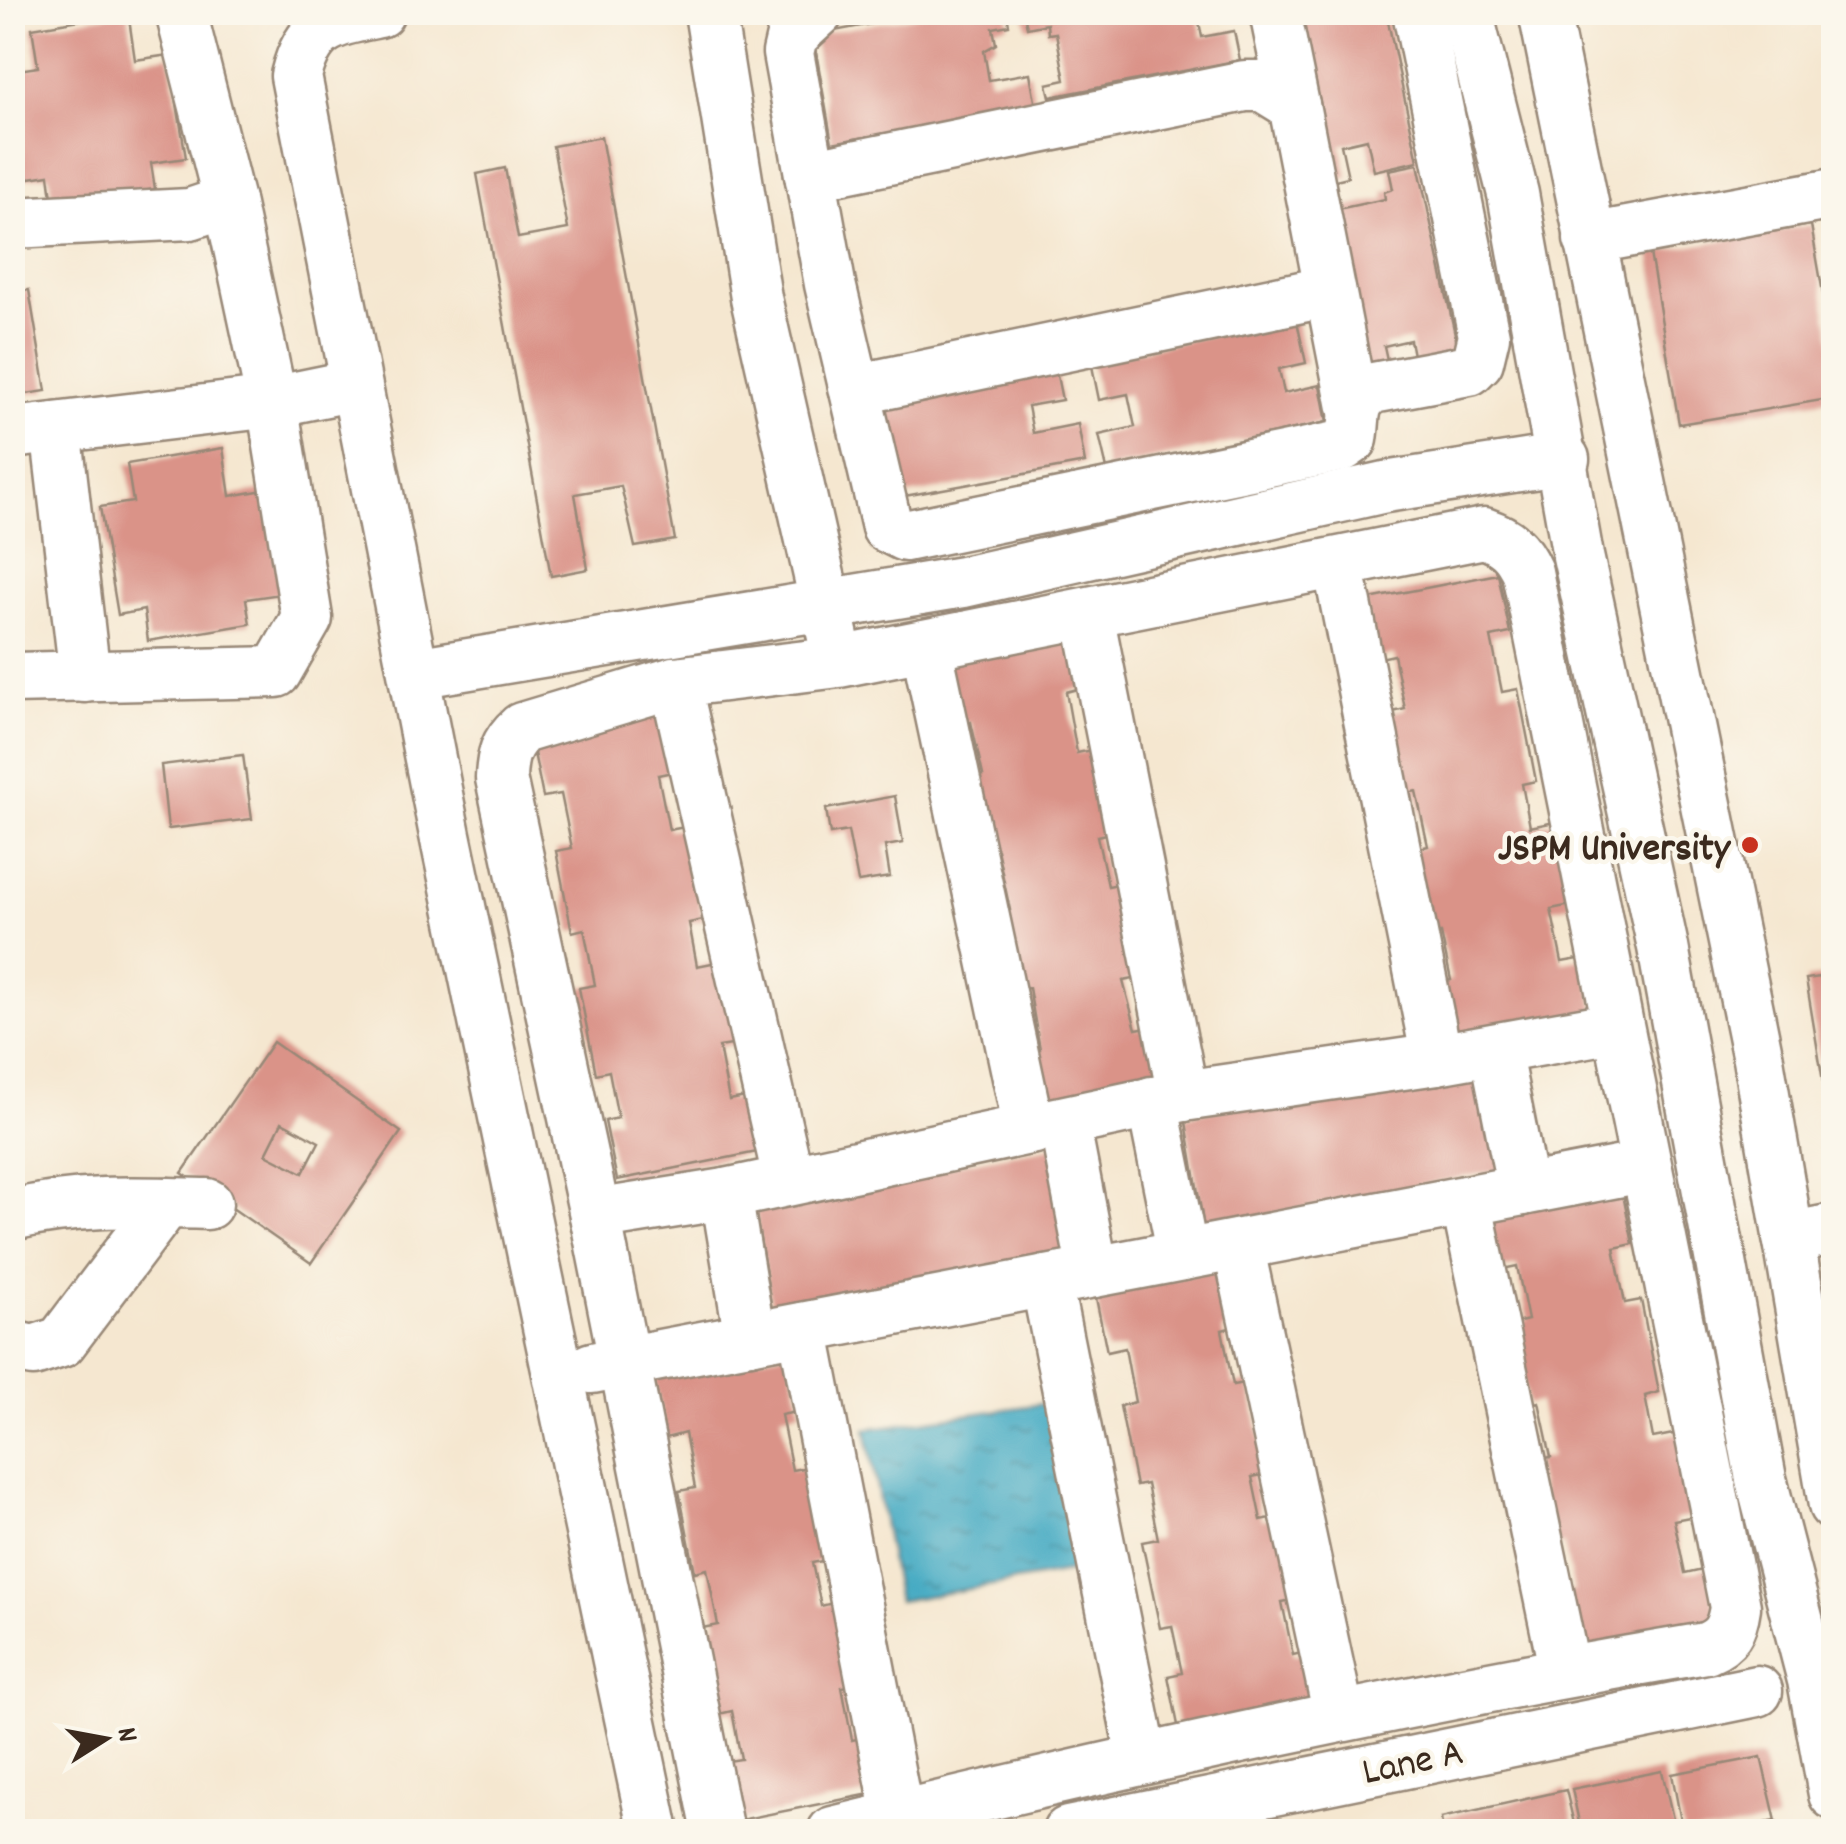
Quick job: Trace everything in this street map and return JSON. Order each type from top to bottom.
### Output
[{"type":"street","points":[[12,678],[276,672],[307,618],[272,402],[230,201],[180,12]]},
{"type":"street","points":[[379,12],[334,22],[314,34],[302,54],[296,76],[355,385],[654,1832]]},
{"type":"street","points":[[710,12],[756,298],[839,662]]},
{"type":"street","points":[[818,12],[792,36],[788,53],[830,284],[888,527],[905,536],[1342,446],[1352,438],[1353,408],[1275,12]]},
{"type":"street","points":[[1353,408],[1373,388],[1469,370],[1482,350],[1418,12]]},
{"type":"street","points":[[1467,12],[1513,194],[1564,459],[1578,556],[1663,947],[1761,1479],[1813,1680],[1834,1794]]},
{"type":"street","points":[[1544,12],[1758,1059],[1811,1234],[1834,1505]]},
{"type":"street","points":[[810,175],[1246,86],[1263,86],[1294,106]]},
{"type":"street","points":[[1589,239],[1834,194]]},
{"type":"street","points":[[12,223],[190,214],[230,201]]},
{"type":"street","points":[[756,298],[830,284]]},
{"type":"street","points":[[855,390],[1330,291]]},
{"type":"street","points":[[85,677],[34,430],[272,402],[355,385]]},
{"type":"street","points":[[415,673],[963,582],[1385,487],[1564,459]]},
{"type":"street","points":[[1202,528],[1219,588]]},
{"type":"street","points":[[718,1832],[501,778],[502,756],[509,740],[522,728],[675,682],[839,662],[1484,533],[1503,540],[1518,552],[1527,572],[1643,1167],[1735,1608],[1732,1625],[1722,1642],[1706,1648],[1565,1672],[1142,1757],[833,1832]]},
{"type":"street","points":[[1338,564],[1436,1059]]},
{"type":"street","points":[[1088,614],[1168,1099],[1184,1255]]},
{"type":"street","points":[[926,645],[1046,1126],[1142,1757]]},
{"type":"street","points":[[675,682],[788,1177]]},
{"type":"street","points":[[594,1215],[726,1194],[788,1177],[1168,1099],[1436,1059],[1616,1027]]},
{"type":"street","points":[[1494,1048],[1522,1190]]},
{"type":"street","points":[[1628,1092],[1686,1082]]},
{"type":"street","points":[[558,1374],[1643,1167]]},
{"type":"street","points":[[726,1194],[750,1338]]},
{"type":"street","points":[[12,1215],[62,1203],[122,1199],[186,1203],[61,1342],[32,1352],[12,1346]]},
{"type":"street","points":[[1466,1201],[1565,1672]]},
{"type":"street","points":[[1238,1244],[1339,1716]]},
{"type":"street","points":[[803,1328],[898,1816]]},
{"type":"street","name":"Lane A","points":[[1068,1832],[1757,1691]]},
{"type":"water","points":[[1070,1400],[1103,1566],[898,1601],[866,1429]]},
{"type":"building","points":[[128,12],[135,60],[169,55],[186,158],[151,163],[155,189],[53,205],[49,175],[23,179],[12,116],[12,71],[38,67],[32,28]]},
{"type":"building","points":[[935,12],[1007,12],[1009,25],[993,28],[996,44],[984,51],[989,80],[1030,73],[1036,107],[832,143],[813,35]]},
{"type":"building","points":[[1024,12],[1197,12],[1202,37],[1234,31],[1240,60],[1050,97],[1047,84],[1065,80],[1056,33],[1048,34],[1047,24],[1027,28]]},
{"type":"building","points":[[1282,12],[1386,12],[1418,161],[1374,171],[1367,139],[1341,145],[1348,177],[1319,184]]},
{"type":"building","points":[[601,137],[675,540],[635,547],[621,486],[575,494],[588,569],[551,576],[477,174],[505,168],[518,238],[568,229],[553,146]]},
{"type":"building","points":[[1418,164],[1461,362],[1416,371],[1410,340],[1384,346],[1391,378],[1362,385],[1338,209],[1385,199],[1384,192],[1393,189],[1389,170]]},
{"type":"building","points":[[1811,225],[1834,356],[1834,398],[1679,424],[1650,253]]},
{"type":"building","points":[[29,290],[46,391],[12,396],[12,293]]},
{"type":"building","points":[[1296,317],[1306,363],[1279,369],[1284,393],[1320,385],[1327,422],[1107,469],[1099,435],[1135,427],[1128,394],[1099,400],[1091,361]]},
{"type":"building","points":[[1054,361],[1062,400],[1028,406],[1033,433],[1078,424],[1085,463],[899,497],[861,397]]},
{"type":"building","points":[[223,448],[230,496],[264,490],[281,594],[246,599],[250,624],[148,641],[144,610],[118,615],[100,507],[133,502],[127,464]]},
{"type":"building","points":[[1498,574],[1510,633],[1491,637],[1502,692],[1518,689],[1536,781],[1522,784],[1530,827],[1555,822],[1571,905],[1551,909],[1562,962],[1584,958],[1595,1013],[1450,1042],[1438,983],[1451,980],[1441,933],[1429,935],[1412,850],[1428,846],[1416,791],[1405,794],[1389,713],[1405,709],[1394,655],[1376,659],[1364,600]]},
{"type":"building","points":[[1073,639],[1085,687],[1066,692],[1077,753],[1101,748],[1118,831],[1097,836],[1108,886],[1129,882],[1144,977],[1123,981],[1136,1029],[1160,1025],[1169,1084],[1032,1103],[1023,1053],[1040,1049],[1029,988],[1007,992],[991,920],[1010,910],[997,849],[979,854],[965,780],[983,775],[971,722],[952,727],[940,663]]},
{"type":"building","points":[[665,712],[677,771],[658,775],[669,830],[685,827],[703,920],[689,923],[697,966],[722,961],[738,1044],[719,1047],[729,1100],[752,1096],[762,1151],[617,1180],[605,1121],[618,1118],[609,1071],[596,1074],[579,988],[595,985],[584,929],[572,932],[556,851],[572,848],[561,794],[543,797],[531,738]]},
{"type":"building","points":[[243,755],[252,819],[168,829],[161,765]]},
{"type":"building","points":[[895,796],[903,843],[885,846],[890,877],[858,882],[848,831],[830,834],[826,809]]},
{"type":"building","points":[[1834,975],[1834,1130],[1831,1130],[1806,979]]},
{"type":"building","points":[[273,1042],[401,1132],[311,1263],[182,1173]],"holes":[[[282,1122],[319,1142],[303,1173],[266,1154]]]},
{"type":"building","points":[[1485,1059],[1505,1169],[1204,1228],[1185,1116]]},
{"type":"building","points":[[1054,1146],[1074,1257],[773,1316],[754,1204]]},
{"type":"building","points":[[1621,1185],[1633,1244],[1614,1248],[1625,1303],[1641,1300],[1659,1392],[1645,1396],[1653,1438],[1678,1433],[1695,1516],[1674,1520],[1685,1573],[1707,1568],[1718,1624],[1573,1653],[1561,1594],[1574,1591],[1564,1544],[1552,1546],[1535,1460],[1551,1457],[1539,1402],[1528,1404],[1512,1324],[1528,1320],[1517,1266],[1498,1270],[1487,1211]]},
{"type":"building","points":[[1229,1266],[1241,1325],[1222,1330],[1233,1385],[1249,1382],[1267,1474],[1252,1477],[1261,1520],[1285,1515],[1302,1598],[1282,1602],[1293,1655],[1315,1650],[1326,1705],[1180,1735],[1168,1676],[1182,1673],[1172,1626],[1160,1628],[1142,1542],[1158,1539],[1147,1484],[1136,1486],[1120,1406],[1135,1402],[1125,1348],[1107,1352],[1095,1293]]},
{"type":"building","points":[[788,1352],[801,1411],[781,1415],[792,1470],[808,1467],[827,1560],[812,1563],[821,1606],[845,1600],[862,1684],[842,1687],[852,1740],[875,1735],[885,1791],[740,1820],[728,1761],[741,1759],[732,1711],[719,1714],[702,1628],[718,1625],[707,1569],[695,1572],[679,1491],[695,1488],[685,1433],[666,1438],[654,1378]]},
{"type":"building","points":[[1761,1757],[1776,1821],[1716,1832],[1683,1832],[1672,1774]]},
{"type":"building","points":[[1662,1771],[1676,1832],[1581,1832],[1572,1789]]},
{"type":"building","points":[[1566,1790],[1576,1832],[1443,1832],[1441,1818]]},
{"type":"place","name":"JSPM University","points":[[1750,845]]}]
